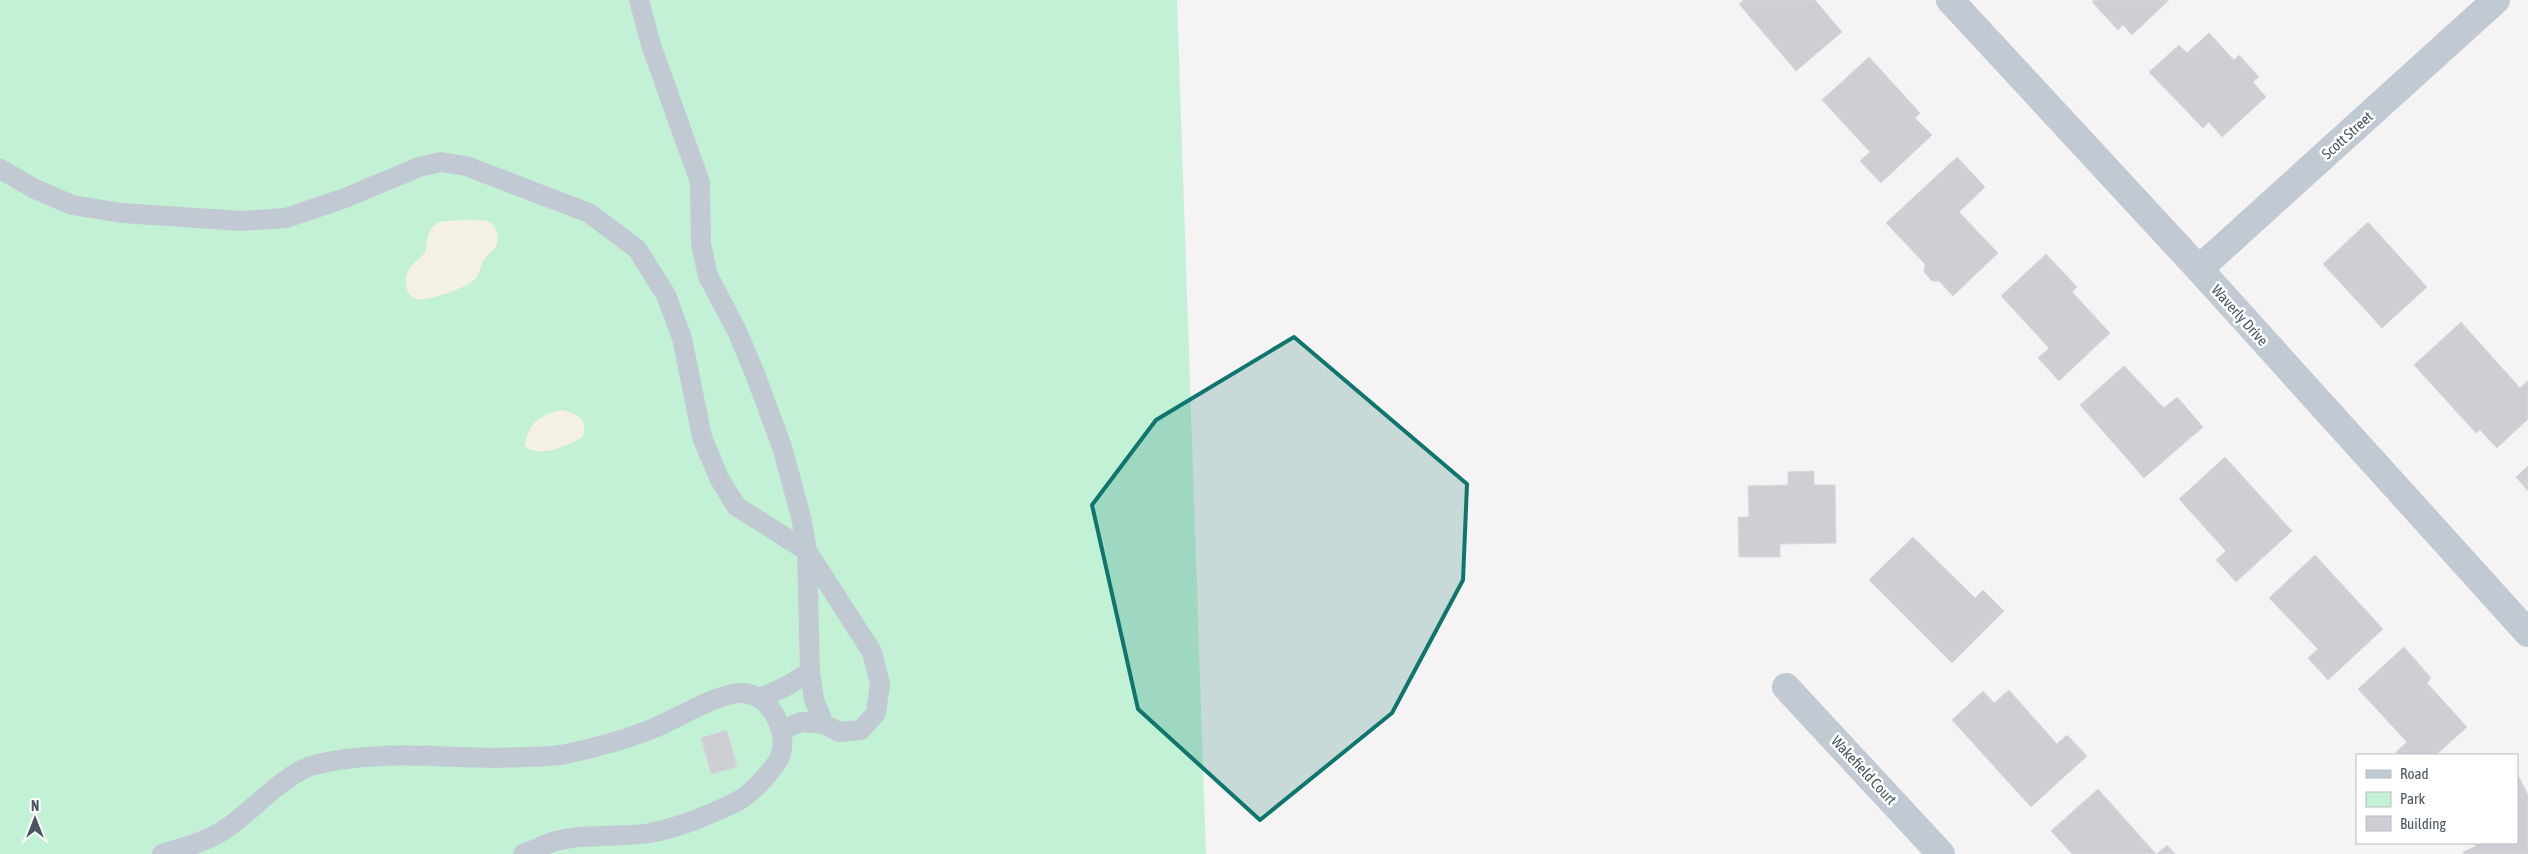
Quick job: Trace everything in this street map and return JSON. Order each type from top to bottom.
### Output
[{"type":"street","name":"Waverly Drive","points":[[1950,0],[2198,269],[2528,633]]},
{"type":"street","name":"Scott Street","points":[[2198,269],[2496,0]]},
{"type":"street","name":"Wakefield Court","points":[[1786,687],[1941,854]]},
{"type":"lane","points":[[639,0],[651,45],[700,182],[701,244],[708,276],[737,331],[756,374],[782,447],[801,517],[807,551],[810,672],[814,700],[824,724]]},
{"type":"lane","points":[[0,170],[35,189],[72,205],[122,213],[242,221],[286,218],[345,198],[419,167],[441,162],[466,166],[589,213],[637,249],[666,295],[682,338],[702,438],[719,478],[736,506],[807,551],[872,652],[880,684],[876,713],[861,730],[839,732],[824,724],[801,722],[782,730]]},
{"type":"lane","points":[[760,698],[785,688],[810,672]]},
{"type":"lane","points":[[162,854],[204,842],[228,827],[287,780],[310,766],[339,760],[383,756],[502,758],[564,755],[614,742],[653,729],[713,700],[742,693],[760,698],[772,711],[782,730],[781,755],[768,774],[742,800],[696,821],[649,833],[556,841],[523,854]]},
{"type":"highlighted area","points":[[1294,337],[1467,484],[1463,580],[1392,713],[1260,820],[1138,709],[1092,505],[1156,420]]},
{"type":"green space","points":[[0,0],[1177,0],[1206,854],[0,854]]},
{"type":"sand","points":[[441,221],[487,221],[495,228],[498,235],[497,243],[495,248],[484,259],[477,276],[472,282],[438,296],[416,299],[410,295],[407,289],[407,274],[411,266],[425,253],[430,231]]},
{"type":"sand","points":[[561,410],[577,415],[583,421],[583,437],[554,450],[539,451],[525,446],[529,431],[536,421],[547,414]]},
{"type":"building","points":[[1744,0],[1815,0],[1842,32],[1796,71],[1739,4]]},
{"type":"building","points":[[2095,0],[2169,0],[2132,35],[2123,25],[2118,30],[2092,2]]},
{"type":"building","points":[[2209,33],[2234,60],[2239,55],[2259,77],[2253,82],[2266,97],[2222,137],[2209,122],[2203,128],[2149,72],[2179,45],[2187,53]]},
{"type":"building","points":[[1869,57],[1920,113],[1915,118],[1932,135],[1881,183],[1860,161],[1870,152],[1822,100]]},
{"type":"building","points":[[1957,157],[1985,187],[1959,212],[1998,253],[1953,296],[1939,281],[1932,281],[1924,272],[1925,264],[1886,223]]},
{"type":"building","points":[[2368,222],[2427,287],[2382,328],[2323,264]]},
{"type":"building","points":[[2046,254],[2077,287],[2072,292],[2110,333],[2059,381],[2038,358],[2049,348],[2001,296]]},
{"type":"building","points":[[2461,322],[2520,388],[2528,381],[2528,419],[2497,448],[2480,430],[2476,433],[2414,365]]},
{"type":"building","points":[[2124,366],[2164,408],[2177,397],[2203,427],[2144,478],[2080,405]]},
{"type":"building","points":[[2225,457],[2292,531],[2236,582],[2216,560],[2226,551],[2179,499]]},
{"type":"building","points":[[2528,466],[2528,491],[2516,477]]},
{"type":"building","points":[[1814,471],[1814,485],[1835,485],[1836,543],[1780,544],[1780,557],[1739,557],[1738,517],[1749,517],[1748,486],[1788,485],[1788,472]]},
{"type":"building","points":[[1913,537],[1975,598],[1983,590],[2004,611],[1952,663],[1869,580]]},
{"type":"building","points":[[2315,555],[2383,629],[2328,680],[2308,658],[2318,649],[2269,598]]},
{"type":"building","points":[[2404,647],[2431,678],[2427,683],[2467,727],[2437,754],[2398,754],[2396,752],[2407,742],[2358,689]]},
{"type":"building","points":[[2009,690],[2057,744],[2067,735],[2087,756],[2031,807],[1952,720],[1983,691],[1994,703]]},
{"type":"building","points":[[727,730],[737,767],[711,774],[701,738]]},
{"type":"building","points":[[2518,775],[2528,795],[2528,854],[2464,854],[2463,852],[2476,846],[2475,844],[2518,844]]},
{"type":"building","points":[[2098,789],[2156,854],[2072,854],[2051,831]]},
{"type":"building","points":[[2167,845],[2175,854],[2157,854]]}]
